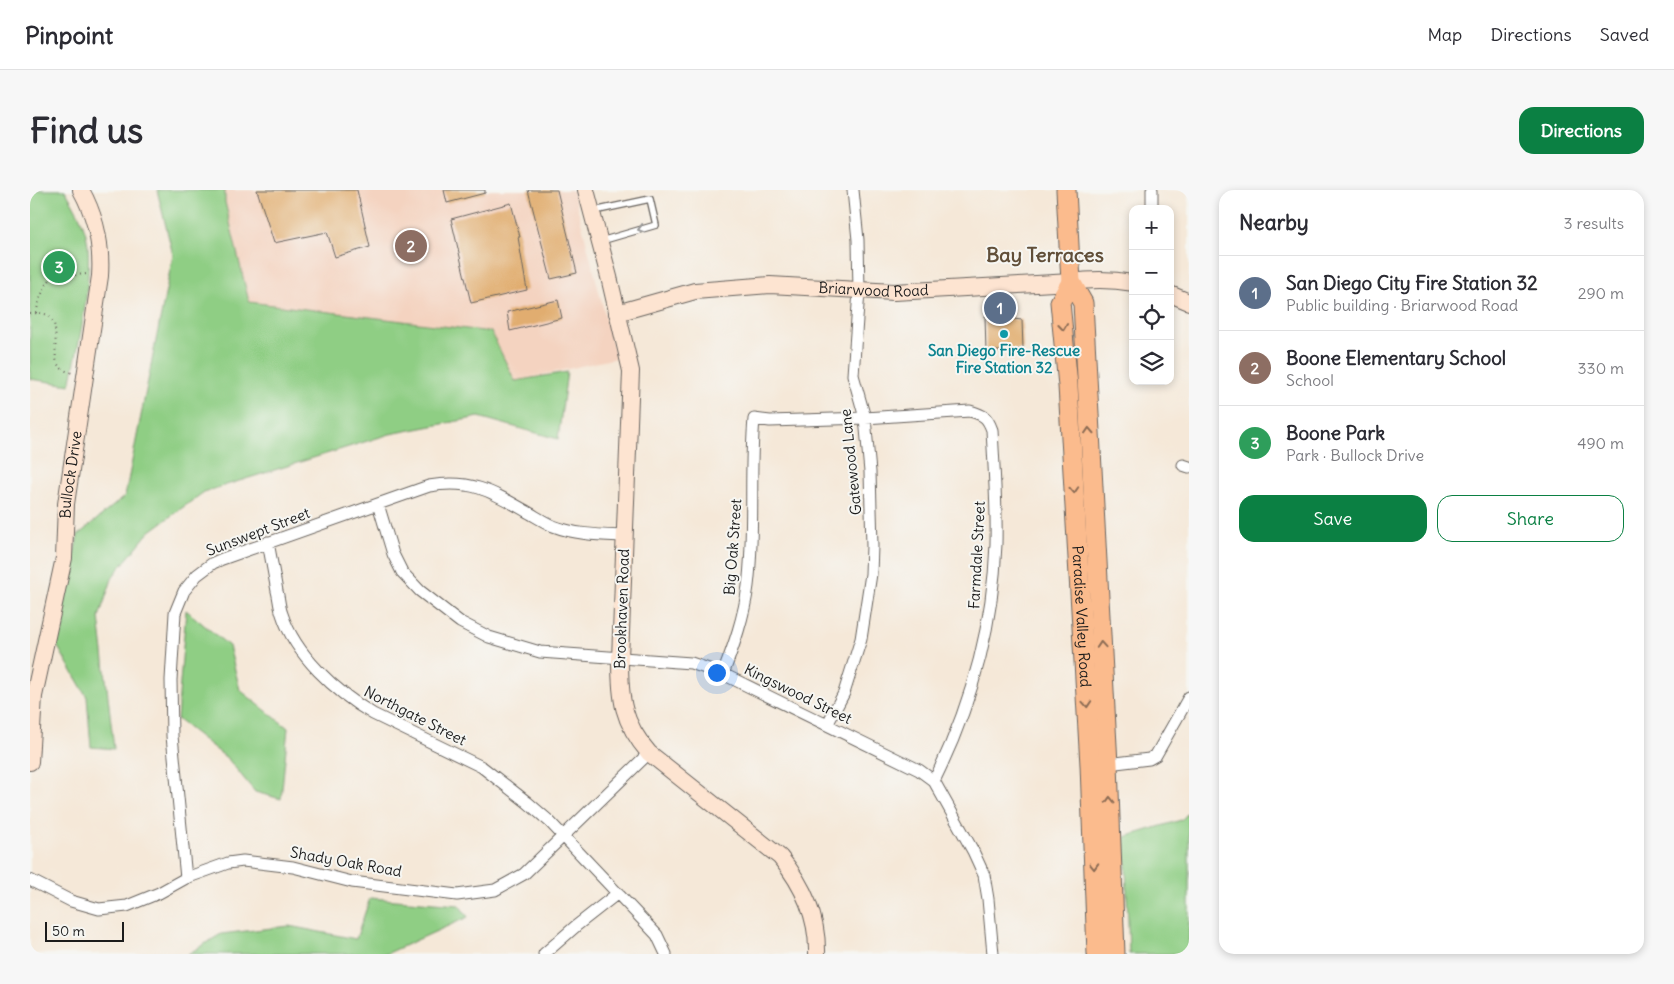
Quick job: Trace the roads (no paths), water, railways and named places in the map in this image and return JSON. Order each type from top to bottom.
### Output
[{"type":"main road","name":"Paradise Valley Road","points":[[1066,190],[1072,282],[1083,303],[1108,764],[1115,954]]},
{"type":"main road","name":"Paradise Valley Road","points":[[1072,282],[1060,302],[1068,386],[1090,765],[1097,954]]},
{"type":"street","name":"Bullock Drive","points":[[30,762],[34,696],[64,558],[66,504],[100,276],[101,260],[97,232],[88,204],[80,190]]},
{"type":"street","name":"Brookhaven Road","points":[[586,190],[631,371],[620,659],[622,705],[640,743],[649,753],[784,862],[800,886],[810,909],[816,935],[817,954]]},
{"type":"street","name":"Gatewood Lane","points":[[827,725],[844,693],[861,639],[871,574],[872,516],[870,472],[865,418],[853,375],[859,291],[858,240],[853,190]]},
{"type":"street","points":[[1152,190],[1152,205]]},
{"type":"street","name":"Briarwood Road","points":[[617,313],[695,291],[770,285],[894,292],[1072,282],[1091,279],[1129,282]]},
{"type":"street","points":[[1172,295],[1189,302]]},
{"type":"street","name":"Farmdale Street","points":[[865,418],[970,411],[982,414],[989,420],[992,430],[996,515],[992,595],[983,647],[969,698],[948,752],[934,781]]},
{"type":"street","name":"Big Oak Street","points":[[723,674],[739,630],[748,588],[751,554],[752,439],[754,419],[770,421],[865,418]]},
{"type":"street","name":"Sunswept Street","points":[[186,878],[172,736],[171,680],[175,613],[184,591],[204,569],[222,559],[268,542],[429,486],[443,484],[466,484],[491,492],[552,526],[571,532],[625,536]]},
{"type":"street","name":"Kingswood Street","points":[[378,504],[392,554],[402,572],[420,591],[460,622],[489,637],[540,652],[692,663],[723,674],[919,770],[934,781],[973,851],[984,875],[993,954]]},
{"type":"street","name":"Northgate Street","points":[[268,542],[282,614],[289,629],[308,658],[331,683],[351,700],[373,714],[482,767],[527,802],[564,836],[658,935],[666,954]]},
{"type":"street","points":[[1108,764],[1149,759],[1156,755],[1189,697]]},
{"type":"street","name":"Shady Oak Road","points":[[30,880],[80,904],[99,909],[118,908],[136,903],[160,893],[186,878],[243,861],[293,867],[352,882],[457,895],[494,890],[524,874],[649,753]]},
{"type":"street","points":[[544,954],[618,893]]},
{"type":"lane","points":[[592,211],[650,199],[656,225],[600,241]]},
{"type":"place","name":"Boone Elementary School","points":[[411,246]]},
{"type":"place","name":"Boone Park","points":[[59,267]]},
{"type":"place","name":"San Diego City Fire Station 32","points":[[1000,308]]},
{"type":"place","name":"San Diego Fire-Rescue Fire Station 32","points":[[1004,334]]},
{"type":"district","name":"Bay Terraces","points":[[1045,255]]}]
